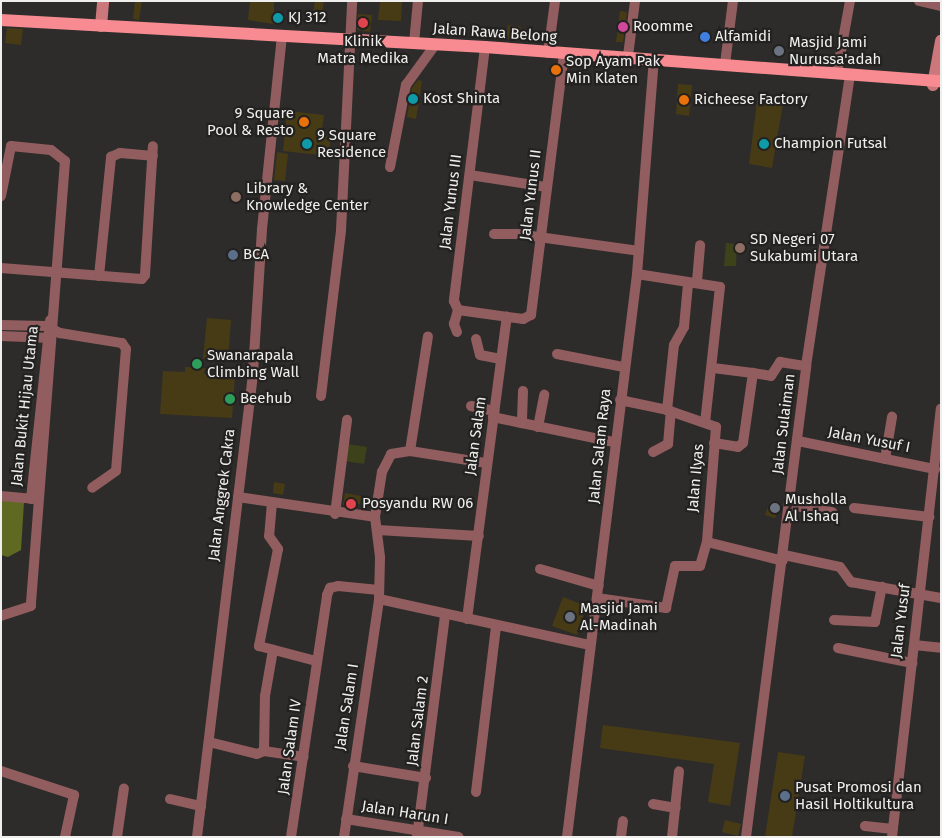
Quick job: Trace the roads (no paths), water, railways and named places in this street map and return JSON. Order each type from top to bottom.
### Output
[{"type":"main road","points":[[101,26],[103,1]]},
{"type":"main road","name":"Jalan Rawa Belong","points":[[1,20],[351,42],[414,43],[548,53],[628,56],[934,82]]},
{"type":"main road","points":[[934,82],[941,41]]},
{"type":"street","points":[[321,396],[341,230],[352,1]]},
{"type":"street","points":[[414,43],[418,1]]},
{"type":"street","points":[[548,53],[555,1]]},
{"type":"street","points":[[628,56],[636,1]]},
{"type":"street","points":[[725,64],[733,1]]},
{"type":"street","points":[[843,74],[850,1]]},
{"type":"street","points":[[919,1],[941,6]]},
{"type":"street","name":"Jalan Anggrek Cakra","points":[[197,837],[238,497],[282,37]]},
{"type":"street","points":[[390,167],[406,85],[435,45]]},
{"type":"street","name":"Jalan Yunus III","points":[[457,332],[454,324],[458,310],[454,301],[485,47]]},
{"type":"street","name":"Jalan Yunus II","points":[[507,317],[523,319],[531,315],[564,53]]},
{"type":"street","name":"Jalan Salam Raya","points":[[568,837],[590,644],[599,586],[623,367],[637,274],[654,58]]},
{"type":"street","name":"Jalan Sulaiman","points":[[746,837],[784,558],[843,74]]},
{"type":"street","name":"Jalan Bukit Hijau Utama","points":[[1,196],[11,146],[51,150],[65,160],[36,502],[31,606],[1,616]]},
{"type":"street","points":[[1,268],[138,280],[145,275],[153,151],[120,153],[112,157],[99,276]]},
{"type":"street","points":[[470,175],[547,187]]},
{"type":"street","points":[[494,234],[541,237],[639,250]]},
{"type":"street","points":[[653,452],[668,444],[674,345],[684,327],[700,245]]},
{"type":"street","points":[[637,274],[693,283],[717,284],[721,292],[705,422]]},
{"type":"street","points":[[458,310],[507,317]]},
{"type":"street","name":"Jalan Salam","points":[[467,620],[507,317]]},
{"type":"street","points":[[1,325],[52,330],[117,340],[126,349],[116,471],[92,488]]},
{"type":"street","points":[[1,336],[52,330]]},
{"type":"street","points":[[428,336],[410,451],[487,463]]},
{"type":"street","points":[[476,339],[480,355],[501,359]]},
{"type":"street","points":[[557,354],[623,367]]},
{"type":"street","points":[[713,368],[771,376],[780,362],[806,366]]},
{"type":"street","points":[[714,444],[738,447],[742,443],[753,373]]},
{"type":"street","points":[[522,423],[523,391]]},
{"type":"street","points":[[538,427],[544,395]]},
{"type":"street","name":"Jalan Ilyas","points":[[597,598],[666,608],[675,566],[700,566],[707,542],[716,427],[669,410],[620,400]]},
{"type":"street","points":[[471,406],[522,423],[614,442]]},
{"type":"street","name":"Jalan Yusuf","points":[[892,833],[941,409]]},
{"type":"street","points":[[885,459],[892,417]]},
{"type":"street","points":[[335,514],[347,420]]},
{"type":"street","name":"Jalan Yusuf I","points":[[798,441],[935,469]]},
{"type":"street","name":"Jalan Salam I","points":[[344,837],[352,766],[379,595],[378,530],[375,517],[379,481],[391,454],[410,451]]},
{"type":"street","points":[[1,496],[36,502]]},
{"type":"street","points":[[238,497],[335,514],[366,513],[375,517]]},
{"type":"street","points":[[272,503],[269,536],[278,549],[258,643],[260,648],[316,661]]},
{"type":"street","points":[[790,505],[832,512]]},
{"type":"street","points":[[854,508],[929,517]]},
{"type":"street","points":[[378,530],[479,536]]},
{"type":"street","points":[[707,542],[784,558],[840,567],[851,582],[941,598]]},
{"type":"street","points":[[540,569],[599,586]]},
{"type":"street","name":"Jalan Salam IV","points":[[292,837],[316,661],[330,588],[379,595]]},
{"type":"street","points":[[834,620],[871,625],[878,618],[882,588]]},
{"type":"street","points":[[379,595],[445,616],[590,644]]},
{"type":"street","name":"Jalan Salam 2","points":[[417,832],[426,778],[445,616]]},
{"type":"street","points":[[476,792],[496,627]]},
{"type":"street","points":[[914,646],[941,648]]},
{"type":"street","points":[[838,648],[912,664]]},
{"type":"street","points":[[264,751],[265,696],[273,650]]},
{"type":"street","points":[[209,742],[258,754],[264,751],[304,757]]},
{"type":"street","points":[[352,766],[426,778]]},
{"type":"street","points":[[1,771],[74,795],[65,837]]},
{"type":"street","points":[[672,837],[679,771]]},
{"type":"street","points":[[118,837],[124,788]]},
{"type":"street","points":[[170,799],[201,806]]},
{"type":"street","points":[[653,804],[676,808]]},
{"type":"street","name":"Jalan Harun I","points":[[346,819],[417,832],[459,837]]},
{"type":"street","points":[[621,837],[623,821]]},
{"type":"street","points":[[865,826],[892,833]]},
{"type":"place","name":"KJ 312","points":[[278,18]]},
{"type":"place","name":"Klinik Matra Medika","points":[[363,23]]},
{"type":"place","name":"Roomme","points":[[623,27]]},
{"type":"place","name":"Alfamidi","points":[[705,37]]},
{"type":"place","name":"Masjid Jami Nurussa'adah","points":[[779,51]]},
{"type":"place","name":"Sop Ayam Pak Min Klaten","points":[[556,70]]},
{"type":"place","name":"Kost Shinta","points":[[413,99]]},
{"type":"place","name":"Richeese Factory","points":[[684,100]]},
{"type":"place","name":"9 Square Pool & Resto","points":[[304,122]]},
{"type":"place","name":"9 Square Residence","points":[[307,144]]},
{"type":"place","name":"Champion Futsal","points":[[764,144]]},
{"type":"place","name":"Library & Knowledge Center","points":[[236,197]]},
{"type":"place","name":"SD Negeri 07 Sukabumi Utara","points":[[740,248]]},
{"type":"place","name":"BCA","points":[[233,255]]},
{"type":"place","name":"Swanarapala Climbing Wall","points":[[197,364]]},
{"type":"place","name":"Beehub","points":[[230,399]]},
{"type":"place","name":"Posyandu RW 06","points":[[351,504]]},
{"type":"place","name":"Musholla Al Ishaq","points":[[775,508]]},
{"type":"place","name":"Masjid Jami Al-Madinah","points":[[570,617]]},
{"type":"place","name":"Pusat Promosi dan Hasil Holtikultura","points":[[785,796]]}]
